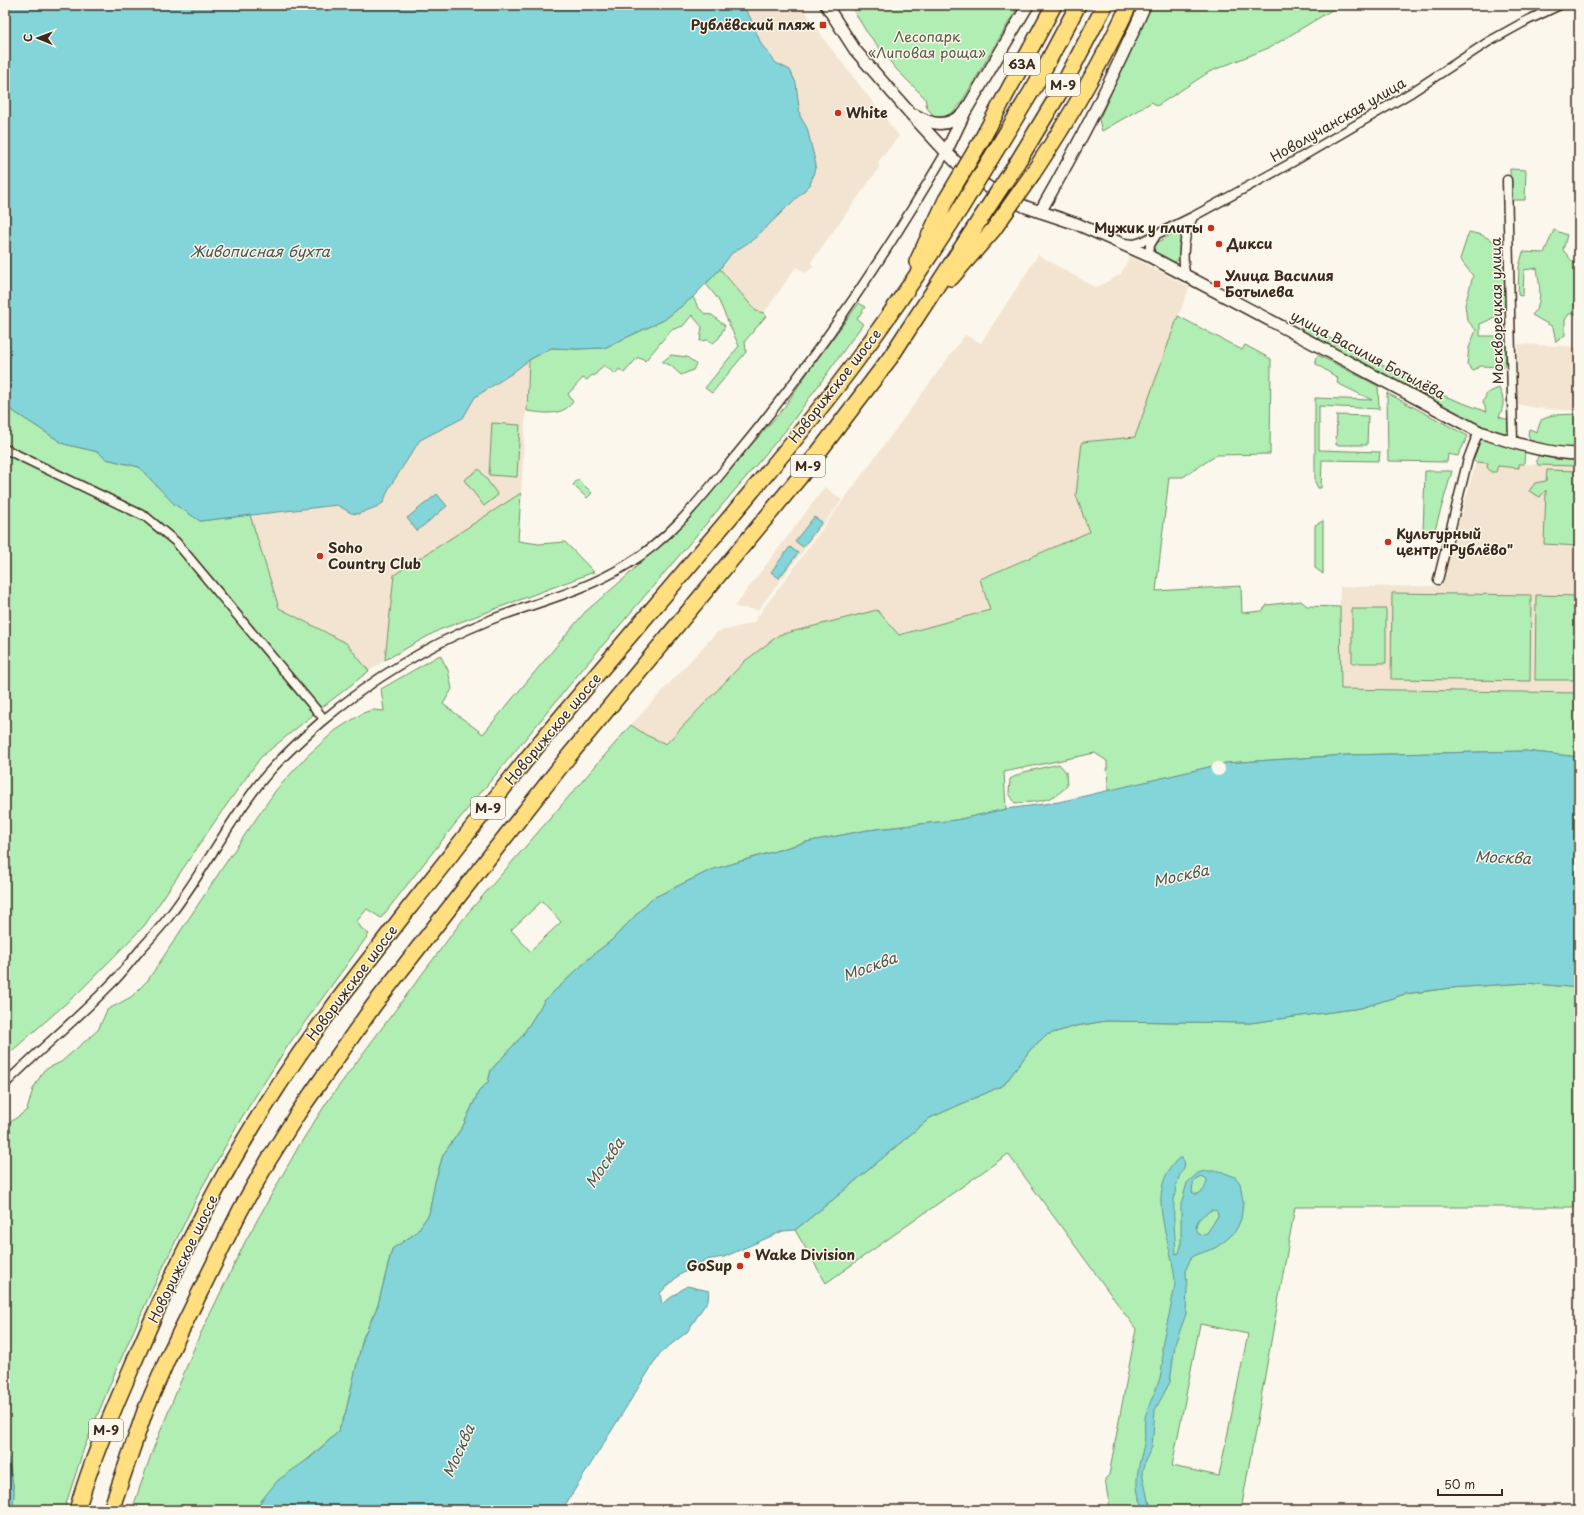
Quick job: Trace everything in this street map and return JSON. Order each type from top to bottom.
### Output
[{"type":"highway","name":"63A","points":[[897,304],[946,200],[981,140],[1054,5]]},
{"type":"highway","name":"Новорижское шоссе","points":[[77,1510],[97,1451],[158,1308],[183,1254],[241,1146],[271,1096],[307,1043],[447,860],[516,773],[781,456],[856,361],[897,304],[960,209],[1036,84],[1078,5]]},
{"type":"highway","name":"Новорижское шоссе","points":[[111,1510],[145,1411],[170,1352],[240,1212],[268,1161],[302,1107],[374,1005],[472,879],[568,757],[799,478],[890,358],[1017,163],[1058,95],[1105,5]]},
{"type":"highway","points":[[917,317],[993,230],[1033,173],[1064,126],[1087,87],[1129,5]]},
{"type":"street","name":"улица Василия Ботылёва","points":[[826,5],[856,50],[909,112],[965,171],[994,190],[1026,207],[1077,224],[1149,256],[1480,432],[1561,454],[1579,454]]},
{"type":"street","points":[[5,1084],[111,985],[171,914],[259,784],[290,748],[324,719],[359,692],[394,668],[434,645],[490,620],[581,589],[601,580],[640,557],[663,538],[697,503],[766,420],[812,360],[864,286],[946,152],[965,112],[1028,5]]},
{"type":"street","points":[[1040,212],[1064,171],[1145,5]]},
{"type":"street","name":"Новолучанская улица","points":[[1122,243],[1134,244],[1156,236],[1194,216],[1291,163],[1412,92],[1488,42],[1526,21],[1560,5]]},
{"type":"street","points":[[909,112],[927,121],[943,124],[957,119],[965,112]]},
{"type":"street","name":"Москворецкая улица","points":[[1507,180],[1513,442]]},
{"type":"street","points":[[1185,274],[1183,249],[1189,225],[1194,216]]},
{"type":"street","points":[[1149,256],[1150,245],[1156,236]]},
{"type":"street","points":[[1438,580],[1468,458],[1480,432]]},
{"type":"street","points":[[5,449],[146,518],[176,542],[324,719]]},
{"type":"shaded area","points":[[742,5],[801,5],[826,42],[899,136],[878,162],[879,168],[811,262],[813,267],[806,273],[796,267],[764,313],[756,311],[720,269],[731,254],[755,238],[810,185],[807,128],[800,116],[790,70],[776,63],[761,44],[750,17]]},
{"type":"shaded area","points":[[1038,255],[1096,288],[1121,274],[1130,256],[1189,287],[1135,437],[1076,495],[1089,532],[980,578],[990,610],[899,635],[745,661],[666,744],[646,735],[631,725],[717,632],[753,623],[965,335],[981,343]]},
{"type":"shaded area","points":[[1518,344],[1579,347],[1579,411],[1536,408],[1516,404]]},
{"type":"shaded area","name":"Soho Country Club","points":[[529,360],[521,493],[394,575],[385,660],[369,671],[346,643],[279,608],[250,515],[337,505],[351,513],[358,514],[376,507],[383,503],[389,488],[420,440],[463,418],[474,397],[511,374]]},
{"type":"shaded area","points":[[1476,462],[1579,466],[1579,693],[1340,689],[1340,587],[1441,586]]},
{"type":"shaded area","points":[[825,487],[842,500],[758,610],[734,607]]},
{"type":"green space","name":"Лесопарк «Липовая роща»","points":[[850,5],[1019,5],[961,103],[950,114],[935,117],[927,108],[925,98],[896,69],[866,31]]},
{"type":"green space","points":[[1150,5],[1340,5],[1271,47],[1209,72],[1157,106],[1152,102],[1102,131],[1099,120]]},
{"type":"green space","points":[[1510,169],[1526,170],[1525,200],[1510,200]]},
{"type":"green space","points":[[1180,229],[1182,231],[1178,260],[1175,262],[1169,260],[1153,249],[1155,244]]},
{"type":"green space","points":[[1554,230],[1567,235],[1563,250],[1577,267],[1579,267],[1579,314],[1569,314],[1565,320],[1565,335],[1556,342],[1553,327],[1532,315],[1538,305],[1540,293],[1537,268],[1524,270],[1523,294],[1522,296],[1518,295],[1519,267],[1523,252],[1544,253]]},
{"type":"green space","points":[[1469,232],[1482,235],[1495,242],[1501,262],[1506,269],[1505,310],[1494,318],[1480,324],[1480,336],[1502,336],[1506,355],[1504,367],[1480,366],[1473,371],[1467,364],[1469,348],[1476,330],[1467,320],[1465,305],[1473,276],[1460,259]]},
{"type":"green space","points":[[720,269],[756,311],[764,313],[766,316],[745,341],[746,352],[712,393],[705,388],[739,346],[718,299],[706,284]]},
{"type":"green space","points":[[693,297],[698,307],[705,314],[712,315],[725,326],[719,338],[713,343],[708,340],[700,341],[702,327],[692,315],[683,326],[671,330],[645,361],[638,357],[624,373],[619,369],[615,374],[604,365],[594,376],[592,375],[587,380],[583,378],[568,394],[573,402],[563,410],[552,413],[527,411],[529,360],[551,348],[604,348],[664,320]]},
{"type":"green space","points":[[859,303],[865,307],[857,319],[863,324],[786,430],[586,665],[455,824],[381,918],[367,909],[357,921],[361,928],[369,934],[289,1044],[242,1117],[200,1191],[151,1292],[116,1370],[84,1448],[64,1510],[13,1510],[14,1490],[5,1444],[5,1126],[27,1110],[33,1089],[44,1070],[61,1062],[98,1030],[107,1010],[131,997],[148,980],[276,790],[307,756],[336,730],[363,713],[372,710],[384,711],[381,689],[440,655],[448,670],[452,689],[443,704],[483,734],[585,612],[627,576],[654,549],[673,534],[783,409],[810,369]]},
{"type":"green space","points":[[1178,316],[1242,350],[1245,345],[1271,359],[1270,454],[1217,455],[1183,477],[1169,477],[1156,591],[1241,586],[1242,613],[1262,611],[1267,605],[1301,601],[1307,606],[1340,607],[1341,689],[1579,693],[1579,757],[1525,751],[1347,755],[1226,763],[1108,791],[1107,761],[1095,753],[1004,772],[1006,809],[956,820],[868,830],[806,842],[711,870],[651,899],[612,940],[595,953],[545,1000],[522,1036],[491,1070],[488,1082],[479,1091],[463,1126],[443,1155],[435,1182],[429,1214],[416,1233],[392,1249],[378,1305],[363,1338],[345,1415],[337,1433],[261,1501],[260,1510],[132,1510],[152,1452],[197,1341],[246,1240],[300,1144],[327,1102],[467,914],[631,725],[646,735],[666,744],[745,661],[779,635],[877,610],[899,635],[990,610],[980,579],[1089,532],[1076,495],[1082,442],[1135,437]],"holes":[[[542,901],[561,922],[530,951],[511,930]]]},
{"type":"green space","points":[[1302,324],[1439,394],[1487,412],[1483,402],[1487,393],[1499,388],[1503,402],[1499,417],[1508,420],[1508,430],[1504,435],[1489,431],[1299,332]]},
{"type":"green space","points":[[671,355],[687,357],[696,364],[693,370],[681,375],[670,365],[662,362]]},
{"type":"green space","points":[[1318,355],[1378,386],[1379,409],[1319,406],[1319,450],[1380,452],[1379,461],[1322,460],[1321,488],[1318,488],[1315,482],[1315,398],[1372,400],[1337,383],[1338,378],[1316,364],[1315,359]]},
{"type":"green space","points":[[1387,393],[1468,436],[1458,456],[1448,454],[1447,462],[1388,461]]},
{"type":"green space","points":[[5,406],[64,444],[98,452],[106,459],[139,467],[156,485],[200,521],[250,515],[279,608],[346,643],[369,671],[261,757],[220,814],[144,926],[79,992],[5,1057]]},
{"type":"green space","points":[[1579,414],[1579,450],[1564,450],[1531,442],[1528,434],[1529,429],[1537,432],[1541,420],[1553,415]]},
{"type":"green space","points":[[1337,415],[1368,416],[1367,445],[1336,445]]},
{"type":"green space","points":[[492,423],[520,425],[517,477],[489,475]]},
{"type":"green space","points":[[1481,436],[1507,447],[1525,450],[1524,464],[1519,464],[1519,468],[1498,466],[1496,472],[1491,472],[1487,467],[1488,463],[1471,460]]},
{"type":"green space","points":[[1541,452],[1579,457],[1579,466],[1538,465],[1537,460]]},
{"type":"green space","points":[[479,469],[498,495],[484,506],[464,480]]},
{"type":"green space","points":[[1547,470],[1579,471],[1579,546],[1544,544],[1546,490],[1540,497],[1529,491],[1535,483],[1546,481]]},
{"type":"green space","points":[[1425,471],[1452,471],[1434,533],[1423,533]]},
{"type":"green space","points":[[578,479],[592,493],[587,498],[573,485]]},
{"type":"green space","points":[[521,493],[518,541],[539,544],[565,542],[594,572],[439,630],[385,660],[394,575]]},
{"type":"green space","points":[[1323,521],[1323,574],[1315,568],[1315,525]]},
{"type":"green space","points":[[1392,593],[1531,595],[1530,681],[1391,679]]},
{"type":"green space","points":[[1536,595],[1579,596],[1579,680],[1535,680]]},
{"type":"green space","points":[[1352,609],[1386,609],[1386,663],[1352,663]]},
{"type":"green space","points":[[1059,764],[1066,772],[1067,786],[1056,795],[1043,800],[1015,803],[1009,793],[1010,779],[1024,772]]},
{"type":"green space","points":[[1527,983],[1579,988],[1579,1207],[1295,1207],[1241,1510],[1110,1510],[1105,1479],[1109,1475],[1136,1329],[1008,1154],[826,1283],[795,1230],[930,1118],[1004,1085],[1030,1050],[1046,1035],[1076,1026],[1106,1021],[1250,1023],[1361,1008],[1405,994],[1450,988]],"holes":[[[1200,1324],[1248,1334],[1219,1476],[1172,1466]]]},
{"type":"water","name":"Живописная бухта","points":[[5,5],[742,5],[750,17],[761,44],[776,63],[790,70],[796,83],[800,116],[807,128],[816,165],[810,185],[755,238],[731,254],[720,269],[693,297],[664,320],[604,348],[551,348],[529,360],[511,374],[475,397],[463,418],[420,440],[389,488],[383,503],[358,514],[351,513],[337,505],[200,521],[174,504],[139,467],[106,459],[98,452],[64,444],[5,406]]},
{"type":"water","points":[[437,494],[447,506],[417,531],[407,518]]},
{"type":"water","points":[[814,517],[822,522],[803,547],[795,541]]},
{"type":"water","points":[[790,547],[798,553],[779,578],[771,572]]},
{"type":"water","name":"Москва","points":[[1525,751],[1579,757],[1579,988],[1527,983],[1450,988],[1405,994],[1361,1008],[1250,1023],[1106,1021],[1076,1026],[1046,1035],[1030,1050],[1004,1085],[930,1118],[795,1230],[783,1231],[724,1257],[705,1260],[678,1276],[660,1293],[662,1304],[687,1286],[709,1291],[708,1300],[687,1332],[660,1353],[562,1510],[260,1510],[261,1501],[278,1480],[310,1458],[337,1433],[345,1415],[363,1338],[378,1305],[392,1249],[416,1233],[429,1214],[435,1182],[443,1155],[463,1126],[479,1091],[488,1082],[491,1070],[522,1036],[545,1000],[595,953],[612,940],[651,899],[711,870],[806,842],[868,830],[956,820],[1006,809],[1059,802],[1226,763],[1347,755]]},
{"type":"water","points":[[1179,1158],[1182,1158],[1184,1165],[1176,1186],[1174,1206],[1176,1254],[1179,1253],[1181,1246],[1181,1204],[1187,1183],[1198,1173],[1205,1171],[1220,1171],[1235,1177],[1240,1183],[1243,1202],[1241,1219],[1234,1233],[1215,1248],[1191,1258],[1186,1269],[1186,1314],[1175,1344],[1170,1382],[1155,1410],[1152,1447],[1145,1461],[1142,1472],[1148,1500],[1154,1510],[1146,1510],[1138,1494],[1138,1469],[1145,1440],[1145,1417],[1161,1374],[1162,1347],[1175,1284],[1173,1267],[1162,1218],[1161,1202],[1162,1186],[1168,1171]],"holes":[[[1202,1176],[1207,1179],[1204,1190],[1198,1194],[1195,1194],[1192,1192],[1193,1184],[1196,1178]],[[1212,1210],[1217,1211],[1218,1216],[1207,1233],[1200,1235],[1196,1227],[1198,1220],[1204,1214]]]},
{"type":"water","points":[[5,1444],[14,1490],[13,1510],[5,1510]]},
{"type":"pier","points":[[1218,762],[1223,764],[1225,769],[1223,774],[1218,776],[1213,774],[1211,769],[1213,764]]},
{"type":"place","name":"Рублёвский пляж","points":[[823,25]]},
{"type":"place","name":"White","points":[[838,113]]},
{"type":"place","name":"Мужик у плиты","points":[[1211,228]]},
{"type":"place","name":"Дикси","points":[[1219,244]]},
{"type":"place","name":"Улица Василия Ботылева","points":[[1217,284]]},
{"type":"place","name":"Культурный центр \"Рублёво\"","points":[[1388,542]]},
{"type":"place","name":"Soho Country Club","points":[[320,556]]},
{"type":"place","name":"Wake Division","points":[[747,1255]]},
{"type":"place","name":"GoSup","points":[[740,1266]]}]
